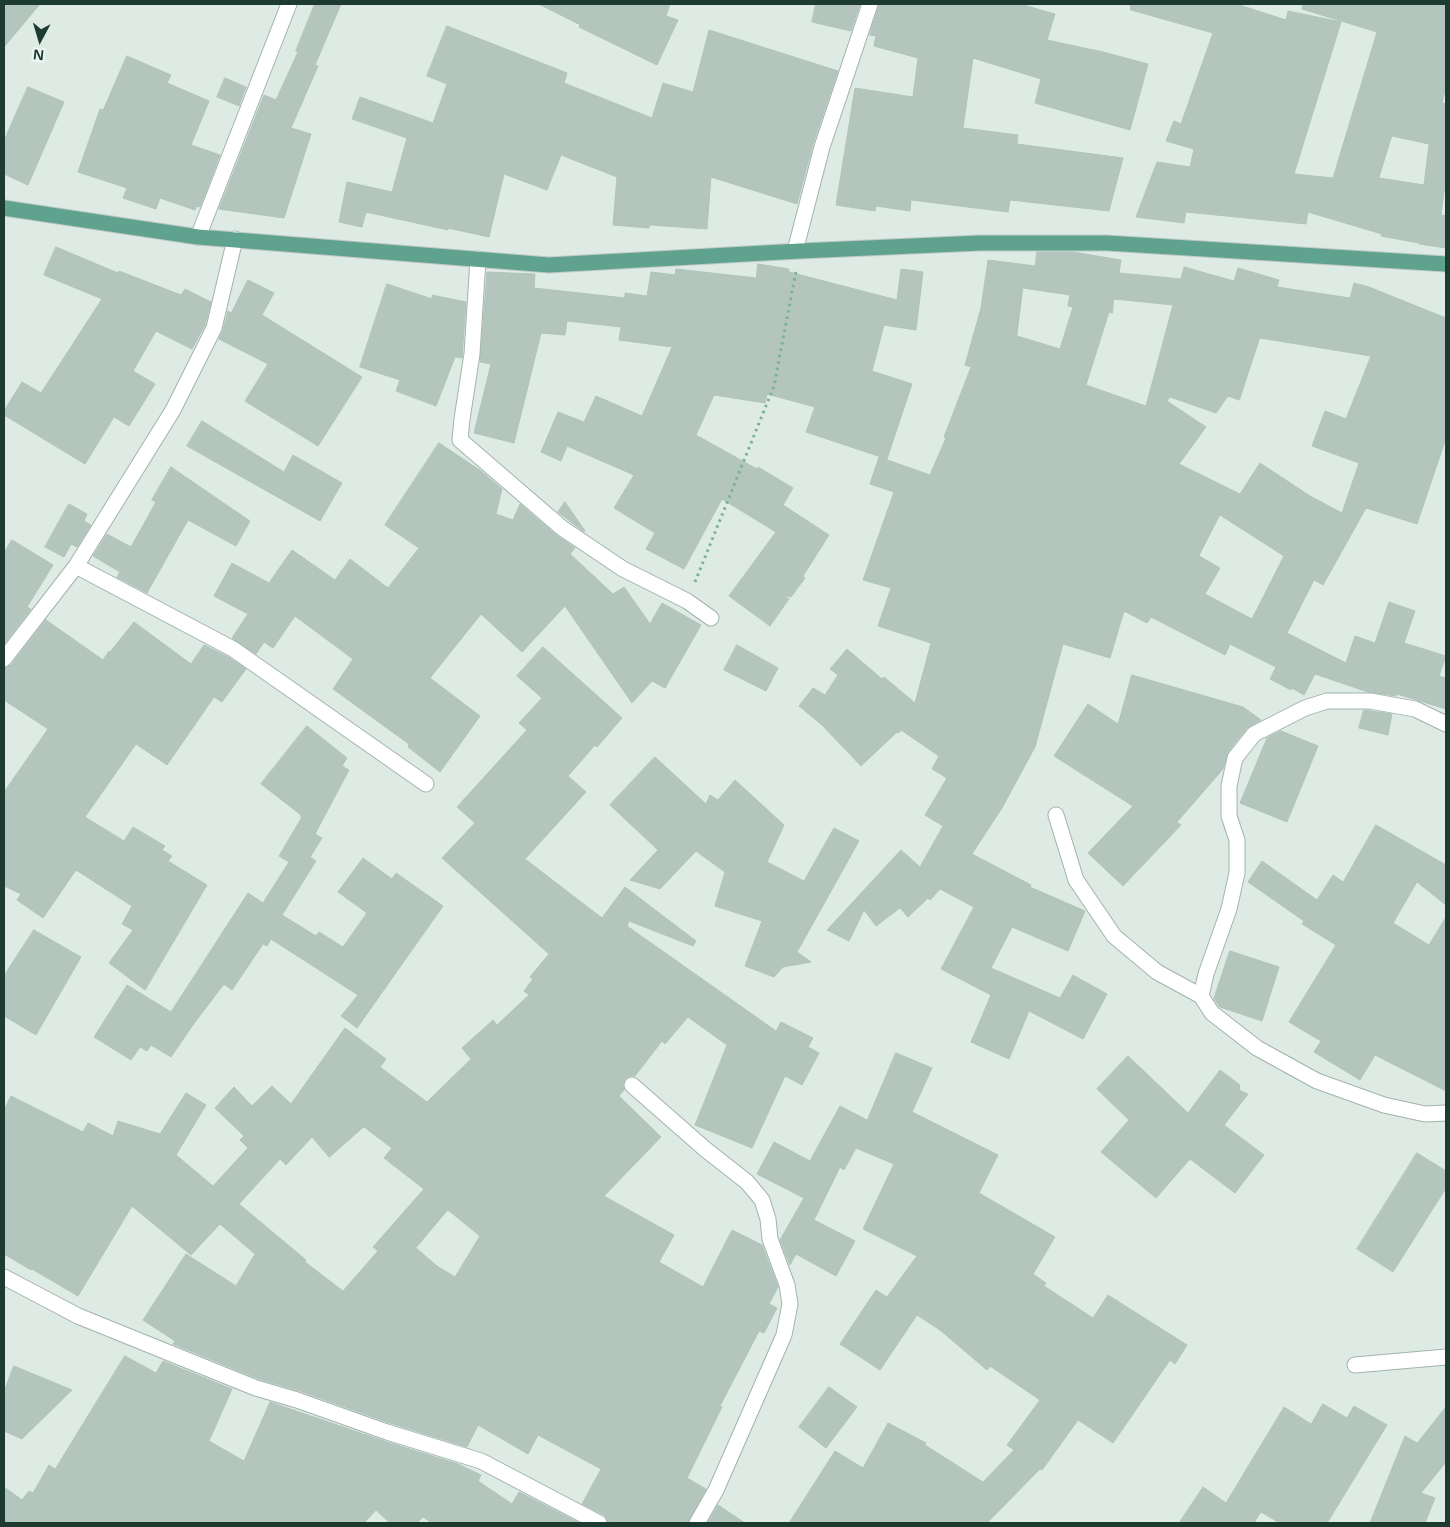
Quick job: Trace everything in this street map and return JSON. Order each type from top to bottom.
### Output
[{"type":"main road","points":[[4,208],[198,237],[235,238],[548,265],[980,243],[1107,243],[1446,264]]},
{"type":"street","points":[[198,237],[289,4]]},
{"type":"street","points":[[797,251],[822,147],[870,4]]},
{"type":"street","points":[[4,659],[76,566],[173,410],[214,328],[235,238]]},
{"type":"street","points":[[478,259],[472,354],[460,440],[562,528],[623,568],[687,601],[712,618]]},
{"type":"street","points":[[76,566],[233,649],[426,784]]},
{"type":"street","points":[[1201,996],[1206,974],[1229,909],[1237,873],[1237,840],[1229,816],[1229,786],[1236,758],[1254,734],[1305,708],[1327,701],[1370,702],[1415,709],[1446,724]]},
{"type":"street","points":[[1056,815],[1076,880],[1114,936],[1158,972],[1201,996],[1212,1013],[1256,1048],[1318,1082],[1384,1105],[1425,1114],[1446,1113]]},
{"type":"street","points":[[632,1085],[746,1182],[762,1200],[768,1220],[770,1239],[787,1285],[790,1304],[784,1335],[716,1490],[697,1523]]},
{"type":"street","points":[[4,1277],[78,1316],[256,1388],[481,1461],[599,1523]]},
{"type":"street","points":[[1355,1365],[1446,1357]]},
{"type":"path","points":[[687,601],[774,386],[797,251]]},
{"type":"building","points":[[4,4],[40,4],[4,47]]},
{"type":"building","points":[[315,4],[341,4],[315,65],[318,66],[291,128],[311,134],[284,218],[219,209],[264,95],[276,100],[298,52],[296,51]]},
{"type":"building","points":[[539,4],[670,4],[666,16],[678,20],[657,65],[579,27],[580,25]]},
{"type":"building","points":[[816,4],[860,4],[851,31],[812,22]]},
{"type":"building","points":[[879,4],[1020,4],[1055,14],[1047,40],[1148,64],[1130,130],[1035,103],[1041,79],[973,58],[963,128],[1018,135],[1017,144],[1123,158],[1109,211],[1010,200],[1008,212],[911,200],[910,211],[876,206],[875,211],[836,205],[855,88],[913,97],[918,58],[874,46],[876,36],[870,35]]},
{"type":"building","points":[[1131,4],[1236,4],[1286,20],[1288,11],[1341,22],[1294,174],[1333,178],[1377,32],[1302,9],[1303,4],[1446,4],[1446,86],[1442,103],[1446,104],[1446,176],[1441,215],[1446,216],[1446,248],[1381,236],[1382,234],[1308,212],[1306,224],[1186,212],[1184,223],[1136,217],[1157,162],[1190,167],[1194,149],[1166,141],[1174,121],[1181,124],[1213,33],[1131,10]],"holes":[[[1392,136],[1429,144],[1424,185],[1379,178]]]},
{"type":"building","points":[[447,26],[567,73],[564,83],[652,118],[663,83],[693,92],[709,30],[838,71],[813,144],[797,204],[711,177],[707,229],[650,225],[649,228],[613,225],[617,177],[561,155],[547,190],[504,174],[489,237],[366,212],[362,227],[339,222],[347,182],[392,192],[407,138],[352,119],[360,97],[433,123],[447,84],[427,76]]},
{"type":"building","points":[[127,56],[171,75],[167,83],[209,101],[191,145],[220,155],[200,207],[197,206],[195,210],[160,198],[156,209],[123,198],[127,188],[78,172],[100,109],[103,110]]},
{"type":"building","points":[[225,78],[246,87],[239,106],[217,97]]},
{"type":"building","points":[[28,87],[64,102],[28,185],[4,174],[4,141]]},
{"type":"building","points":[[56,247],[118,273],[119,271],[181,295],[185,289],[211,302],[205,325],[192,349],[156,331],[133,371],[155,384],[129,426],[114,417],[85,464],[4,415],[4,411],[22,382],[41,393],[102,299],[44,275]]},
{"type":"building","points":[[1037,252],[1073,252],[1121,260],[1119,273],[1181,279],[1184,267],[1234,281],[1238,268],[1279,280],[1277,287],[1350,298],[1354,283],[1369,287],[1446,318],[1446,438],[1417,524],[1366,508],[1323,585],[1314,580],[1287,633],[1346,663],[1355,636],[1375,643],[1389,602],[1415,611],[1404,643],[1446,656],[1439,676],[1446,678],[1446,709],[1397,694],[1396,696],[1368,692],[1315,674],[1304,695],[1270,679],[1276,667],[1230,644],[1225,655],[1151,617],[1147,623],[1124,611],[1110,658],[1063,644],[1035,747],[1002,808],[972,854],[1031,885],[1030,887],[1085,911],[1068,951],[1012,927],[991,968],[1060,998],[1073,975],[1107,994],[1083,1039],[1029,1011],[1009,1059],[971,1042],[991,995],[941,969],[974,907],[940,889],[930,900],[928,898],[908,917],[900,908],[876,926],[864,910],[849,941],[827,930],[901,850],[920,867],[943,826],[925,815],[947,778],[932,769],[939,756],[901,730],[861,766],[822,725],[799,706],[813,688],[825,695],[838,675],[830,669],[847,649],[882,679],[884,677],[915,703],[931,643],[878,626],[891,588],[863,580],[894,492],[870,484],[879,457],[930,475],[946,438],[944,437],[971,367],[965,365],[981,308],[988,260],[1035,266]],"holes":[[[1023,288],[1070,295],[1068,306],[1073,307],[1060,349],[1017,336]],[[1114,299],[1173,305],[1146,406],[1086,385],[1109,312],[1112,313]],[[1260,338],[1371,356],[1346,419],[1325,411],[1312,446],[1359,463],[1342,513],[1310,496],[1260,463],[1240,494],[1179,464],[1206,427],[1167,401],[1170,397],[1216,413],[1228,396],[1239,400]],[[1220,515],[1284,556],[1252,619],[1205,594],[1220,568],[1199,556]]]},
{"type":"building","points":[[758,264],[789,269],[789,272],[897,300],[901,269],[923,272],[916,330],[884,325],[872,371],[912,384],[887,459],[806,432],[815,407],[767,394],[765,403],[714,395],[696,435],[757,469],[758,467],[793,488],[783,505],[829,535],[803,576],[805,578],[791,597],[783,595],[789,599],[770,626],[729,596],[776,532],[722,499],[684,569],[646,549],[655,533],[614,508],[634,475],[567,446],[561,461],[541,452],[558,412],[584,422],[596,396],[642,416],[672,347],[619,340],[621,327],[567,321],[565,335],[541,333],[514,443],[474,433],[491,364],[480,362],[487,272],[535,274],[534,288],[625,298],[625,293],[647,296],[651,272],[675,275],[676,269],[756,278]]},
{"type":"building","points":[[248,280],[274,293],[262,315],[362,377],[318,446],[245,401],[268,364],[219,339],[228,311],[231,313]]},
{"type":"building","points":[[387,284],[432,299],[432,295],[466,302],[462,358],[455,357],[436,406],[396,391],[400,380],[360,367]]},
{"type":"building","points":[[202,421],[284,472],[293,455],[342,483],[320,521],[187,446]]},
{"type":"building","points":[[439,443],[481,471],[502,489],[496,514],[513,520],[520,504],[556,535],[575,548],[570,554],[613,594],[624,587],[650,624],[662,603],[701,625],[665,688],[652,681],[632,703],[565,606],[522,652],[481,614],[430,678],[480,716],[440,772],[408,747],[409,744],[333,689],[353,659],[295,616],[273,648],[264,642],[256,654],[232,638],[248,614],[214,596],[232,563],[269,583],[292,550],[335,580],[350,559],[388,588],[419,548],[385,525]]},
{"type":"building","points":[[171,467],[250,521],[236,546],[188,520],[147,593],[117,577],[120,572],[93,556],[107,534],[131,547],[156,502],[152,500]]},
{"type":"building","points":[[565,502],[585,531],[584,532],[558,512]]},
{"type":"building","points":[[69,504],[87,514],[84,521],[91,525],[77,547],[71,544],[64,557],[45,547]]},
{"type":"building","points":[[12,540],[53,565],[27,607],[31,609],[4,644],[4,553]]},
{"type":"building","points":[[46,620],[103,660],[134,622],[191,664],[204,645],[246,669],[222,702],[214,697],[167,765],[136,744],[85,817],[124,841],[133,827],[165,846],[162,850],[172,856],[168,861],[207,885],[145,990],[109,963],[133,930],[122,924],[132,906],[76,870],[43,918],[17,900],[21,894],[4,886],[4,792],[48,729],[4,700],[4,668],[11,665]]},
{"type":"building","points":[[737,645],[778,668],[766,691],[724,670]]},
{"type":"building","points":[[543,647],[622,718],[568,776],[586,792],[525,859],[602,918],[625,887],[696,941],[693,946],[629,921],[627,926],[776,1031],[781,1022],[813,1038],[808,1047],[819,1053],[802,1085],[785,1076],[752,1148],[695,1125],[727,1045],[688,1017],[665,1044],[662,1041],[635,1076],[629,1076],[625,1079],[623,1084],[624,1090],[619,1096],[661,1137],[604,1196],[674,1235],[659,1262],[703,1287],[732,1230],[762,1245],[778,1287],[769,1304],[777,1308],[764,1333],[759,1331],[720,1406],[722,1407],[687,1478],[706,1489],[688,1523],[608,1523],[604,1515],[582,1504],[601,1469],[538,1435],[528,1454],[478,1425],[467,1447],[259,1379],[173,1344],[175,1341],[143,1320],[186,1254],[236,1286],[255,1254],[220,1224],[191,1255],[132,1206],[78,1296],[4,1254],[4,1110],[11,1096],[83,1132],[88,1123],[113,1136],[118,1121],[160,1134],[186,1093],[206,1105],[176,1155],[213,1186],[248,1148],[240,1140],[244,1136],[215,1108],[234,1087],[252,1106],[272,1086],[291,1104],[345,1028],[386,1059],[380,1067],[427,1102],[471,1059],[462,1048],[493,1020],[497,1025],[529,995],[524,991],[533,979],[530,977],[549,954],[442,858],[475,823],[457,807],[527,730],[519,723],[542,698],[517,676]],"holes":[[[364,1127],[392,1148],[384,1158],[424,1189],[373,1247],[378,1251],[343,1291],[305,1262],[306,1260],[239,1204],[280,1159],[286,1165],[312,1137],[329,1157]],[[448,1210],[480,1236],[455,1277],[437,1266],[416,1248]]]},
{"type":"building","points":[[1132,675],[1243,707],[1261,720],[1247,728],[1228,752],[1223,769],[1177,822],[1181,825],[1123,886],[1088,853],[1133,806],[1054,756],[1088,704],[1118,724]]},
{"type":"building","points":[[1364,710],[1392,714],[1388,735],[1359,728]]},
{"type":"building","points":[[307,726],[347,758],[342,766],[349,770],[315,834],[322,838],[310,857],[316,861],[282,915],[316,936],[319,932],[343,947],[367,913],[338,892],[363,858],[392,879],[396,873],[443,906],[357,1028],[341,1016],[358,995],[271,939],[267,946],[263,944],[232,990],[224,984],[171,1057],[151,1045],[147,1051],[140,1047],[131,1060],[94,1037],[127,985],[171,1012],[248,893],[263,903],[289,862],[279,856],[302,817],[261,784]]},
{"type":"building","points":[[1281,731],[1318,746],[1287,822],[1240,803],[1267,738]]},
{"type":"building","points":[[655,757],[706,804],[710,795],[718,800],[735,780],[784,825],[767,862],[804,881],[834,828],[859,841],[797,952],[811,962],[783,967],[774,977],[745,966],[762,921],[715,906],[725,872],[696,851],[660,889],[630,880],[658,850],[610,805]]},
{"type":"building","points":[[1376,825],[1446,865],[1446,905],[1417,882],[1393,923],[1429,945],[1446,917],[1446,1091],[1375,1055],[1360,1080],[1314,1052],[1321,1041],[1289,1022],[1336,945],[1302,924],[1304,921],[1248,882],[1262,861],[1317,900],[1333,875],[1343,882]]},
{"type":"building","points":[[34,930],[81,957],[36,1035],[4,1016],[4,976]]},
{"type":"building","points":[[1230,951],[1279,967],[1262,1021],[1220,1007],[1214,999]]},
{"type":"building","points":[[896,1053],[932,1068],[912,1112],[998,1155],[979,1193],[1055,1237],[1033,1274],[1046,1283],[1044,1286],[1093,1318],[1108,1295],[1187,1345],[1175,1364],[1170,1360],[1113,1443],[1078,1420],[1042,1470],[1040,1469],[987,1523],[789,1523],[835,1451],[863,1468],[888,1423],[926,1443],[925,1445],[983,1482],[1014,1450],[1007,1445],[1040,1400],[990,1366],[987,1370],[940,1330],[917,1315],[880,1370],[840,1344],[876,1290],[887,1297],[917,1256],[863,1229],[894,1164],[856,1148],[844,1170],[840,1167],[814,1220],[855,1241],[836,1276],[796,1254],[790,1265],[780,1240],[804,1198],[757,1174],[774,1142],[810,1161],[840,1106],[867,1120]]},
{"type":"building","points":[[1128,1056],[1188,1113],[1220,1070],[1240,1085],[1239,1090],[1248,1094],[1224,1125],[1264,1155],[1235,1193],[1190,1159],[1156,1198],[1101,1152],[1129,1120],[1097,1089]]},
{"type":"building","points":[[1417,1153],[1446,1171],[1446,1188],[1393,1272],[1357,1249]]},
{"type":"building","points":[[125,1356],[156,1373],[163,1361],[232,1389],[209,1441],[244,1461],[270,1402],[458,1464],[481,1475],[478,1481],[512,1504],[519,1492],[579,1523],[432,1523],[423,1517],[417,1523],[390,1523],[376,1510],[364,1523],[4,1523],[4,1487],[22,1500],[29,1491],[33,1493],[49,1465],[55,1469]]},
{"type":"building","points":[[14,1366],[72,1390],[22,1439],[4,1431],[4,1392]]},
{"type":"building","points":[[829,1387],[857,1407],[826,1448],[799,1427]]},
{"type":"building","points":[[1323,1404],[1347,1418],[1354,1406],[1387,1425],[1327,1523],[1280,1523],[1261,1512],[1255,1521],[1258,1523],[1179,1523],[1203,1487],[1226,1503],[1284,1407],[1311,1424]]},
{"type":"building","points":[[1446,1407],[1446,1462],[1421,1493],[1435,1498],[1425,1523],[1370,1523],[1405,1436],[1417,1443]]},
{"type":"building","points":[[718,1505],[745,1523],[708,1523]]}]
